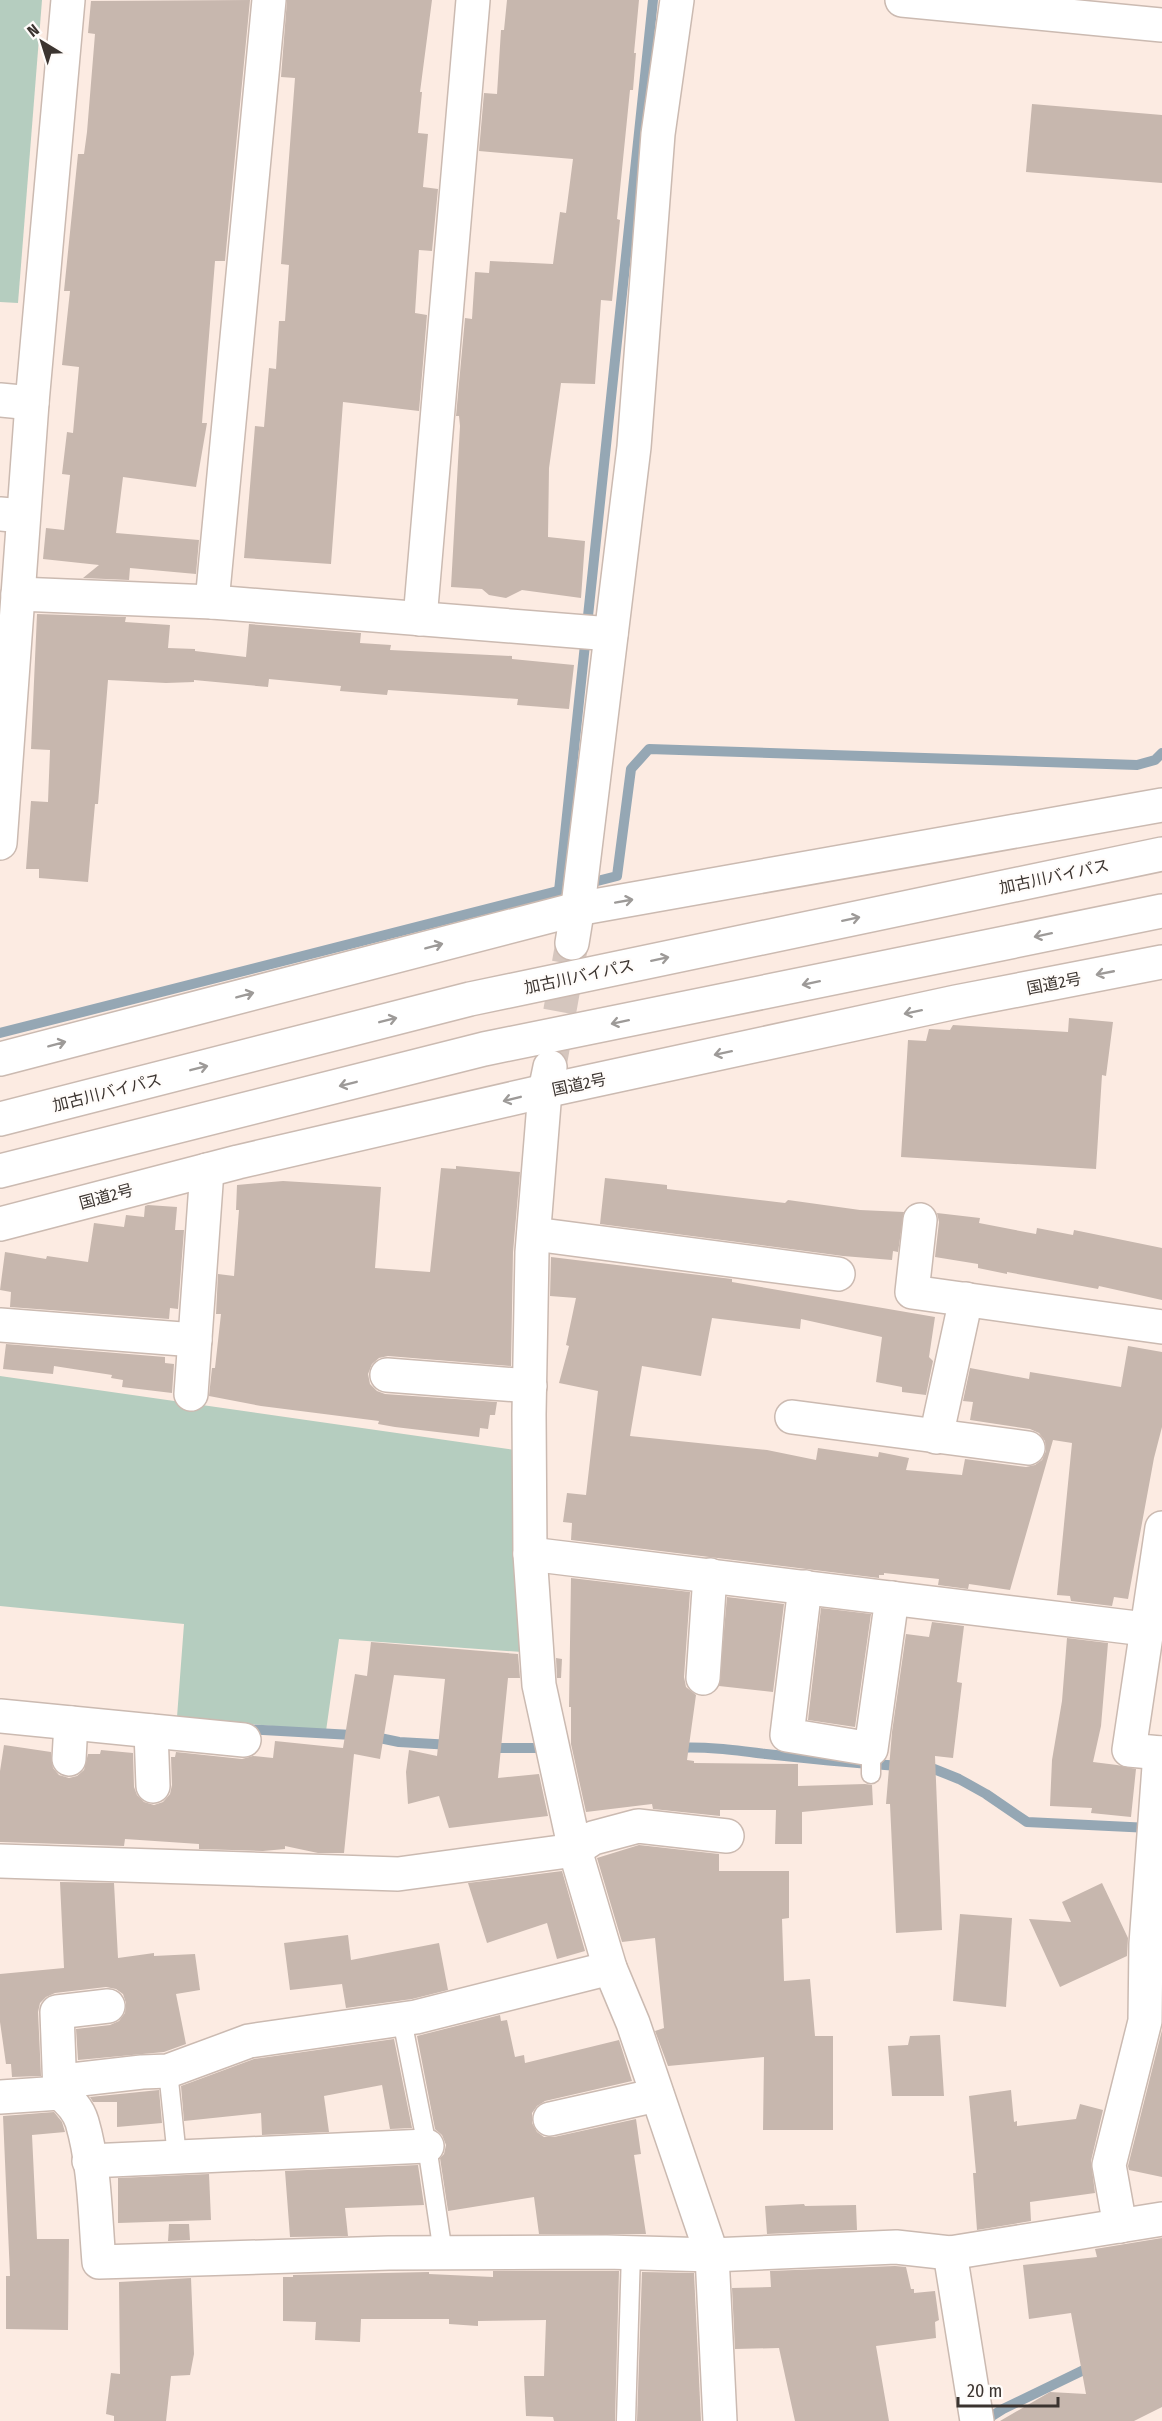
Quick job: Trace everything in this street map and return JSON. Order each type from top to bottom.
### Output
[{"type":"main road","points":[[0,843],[18,594],[11,515],[16,401],[68,0]]},
{"type":"main road","points":[[212,602],[269,0]]},
{"type":"main road","points":[[420,619],[473,0]]},
{"type":"main road","points":[[572,943],[634,447],[658,134],[677,0]]},
{"type":"main road","points":[[902,0],[1162,25]]},
{"type":"main road","points":[[18,594],[212,602],[610,634]]},
{"type":"main road","points":[[0,1059],[578,908],[1162,805]]},
{"type":"main road","name":"加古川バイパス","points":[[0,1119],[470,999],[1162,854]]},
{"type":"main road","points":[[0,1171],[484,1049],[1162,911]]},
{"type":"main road","name":"国道2号","points":[[0,1224],[548,1079],[1162,962]]},
{"type":"main road","points":[[548,1079],[534,1234],[530,1386],[530,1554],[539,1685],[574,1850],[610,1968],[633,2023],[712,2255],[720,2421]]},
{"type":"main road","points":[[191,1394],[207,1170]]},
{"type":"main road","points":[[920,1220],[912,1292],[1162,1327]]},
{"type":"main road","points":[[534,1234],[838,1274]]},
{"type":"main road","points":[[936,1437],[966,1299]]},
{"type":"main road","points":[[0,1325],[195,1340]]},
{"type":"main road","points":[[387,1375],[530,1386]]},
{"type":"main road","points":[[792,1417],[1029,1448]]},
{"type":"main road","points":[[1120,2226],[1109,2165],[1145,2021],[1146,1944],[1161,1753],[1129,1750],[1162,1528]]},
{"type":"main road","points":[[530,1554],[1146,1629]]},
{"type":"main road","points":[[703,1678],[710,1575]]},
{"type":"main road","points":[[805,1587],[787,1735],[871,1758],[892,1598]]},
{"type":"main road","points":[[0,1716],[244,1740]]},
{"type":"main road","points":[[69,1759],[72,1723]]},
{"type":"main road","points":[[151,1731],[153,1786]]},
{"type":"main road","points":[[0,1861],[398,1874],[574,1850],[593,1838],[638,1826],[727,1836]]},
{"type":"main road","points":[[60,2093],[72,2080],[168,2071],[249,2041],[402,2020],[610,1968]]},
{"type":"main road","points":[[60,2093],[57,2012],[108,2006]]},
{"type":"main road","points":[[0,2097],[60,2093],[71,2102],[81,2121],[89,2161],[99,2262],[444,2253],[631,2252],[712,2255],[896,2247],[950,2253],[1162,2219]]},
{"type":"main road","points":[[550,2119],[657,2095]]},
{"type":"main road","points":[[89,2161],[427,2146]]},
{"type":"main road","points":[[950,2253],[976,2419]]},
{"type":"lane","points":[[402,2020],[427,2146],[444,2253]]},
{"type":"lane","points":[[168,2071],[177,2157]]},
{"type":"lane","points":[[626,2421],[631,2252]]},
{"type":"green space","points":[[0,0],[42,0],[18,303],[0,302]]},
{"type":"green space","points":[[0,1376],[515,1450],[522,1652],[339,1639],[326,1731],[177,1717],[184,1624],[0,1606]]},
{"type":"building","points":[[250,0],[225,261],[215,261],[202,423],[207,423],[196,487],[123,477],[116,533],[199,540],[196,574],[130,568],[129,580],[83,578],[99,565],[43,559],[46,528],[64,530],[70,475],[62,474],[67,432],[73,433],[79,367],[62,365],[70,291],[64,291],[78,154],[84,154],[87,132],[95,34],[88,33],[91,1]]},
{"type":"building","points":[[287,0],[432,0],[420,92],[422,92],[418,133],[428,134],[423,187],[438,189],[432,251],[419,250],[415,313],[427,315],[419,411],[343,402],[331,564],[244,558],[255,426],[264,427],[269,368],[276,369],[279,321],[285,321],[289,265],[281,264],[295,78],[281,77]]},
{"type":"building","points":[[507,0],[639,0],[633,90],[630,90],[617,219],[620,220],[612,301],[601,300],[595,384],[561,383],[549,468],[548,537],[585,541],[581,598],[522,590],[506,598],[489,595],[482,589],[451,587],[460,426],[459,416],[456,416],[465,318],[472,319],[475,272],[489,273],[490,261],[553,264],[560,212],[566,213],[573,159],[479,151],[484,93],[497,94],[501,30],[504,30]]},
{"type":"building","points":[[1032,104],[1162,115],[1162,183],[1026,172]]},
{"type":"building","points":[[37,614],[126,617],[125,622],[170,625],[168,648],[195,649],[195,651],[246,657],[249,624],[361,633],[360,643],[391,645],[390,650],[512,656],[512,659],[574,665],[569,709],[517,705],[518,699],[388,690],[387,695],[340,691],[341,686],[269,679],[268,687],[194,680],[194,682],[166,683],[108,680],[98,804],[95,804],[88,882],[39,878],[39,869],[26,869],[31,801],[48,802],[50,750],[31,749]]},
{"type":"building","points":[[1069,1018],[1113,1022],[1106,1076],[1102,1075],[1096,1169],[901,1157],[908,1040],[926,1041],[929,1029],[950,1030],[953,1025],[1068,1032]]},
{"type":"building","points":[[456,1166],[520,1172],[513,1252],[511,1366],[388,1356],[379,1358],[372,1364],[368,1374],[370,1384],[377,1391],[385,1394],[497,1402],[495,1415],[490,1415],[488,1429],[480,1428],[479,1437],[395,1427],[378,1424],[379,1421],[261,1406],[209,1396],[212,1368],[215,1368],[221,1314],[216,1314],[218,1274],[234,1276],[239,1210],[236,1210],[237,1185],[283,1181],[381,1187],[375,1268],[430,1272],[441,1168],[456,1169]]},
{"type":"building","points":[[605,1178],[667,1185],[667,1189],[785,1203],[788,1200],[860,1210],[904,1212],[898,1252],[893,1251],[892,1260],[843,1256],[600,1224]]},
{"type":"building","points":[[145,1206],[177,1207],[175,1230],[184,1230],[178,1309],[170,1308],[169,1319],[10,1307],[11,1292],[0,1290],[5,1252],[46,1259],[47,1256],[88,1262],[94,1223],[124,1227],[126,1215],[144,1217]]},
{"type":"building","points":[[937,1213],[980,1218],[979,1223],[1036,1234],[1037,1228],[1073,1235],[1074,1230],[1162,1248],[1162,1300],[1099,1286],[1098,1289],[1007,1272],[1007,1274],[978,1268],[978,1264],[935,1257],[939,1222]]},
{"type":"building","points":[[551,1257],[732,1279],[732,1282],[935,1317],[929,1357],[933,1361],[926,1395],[902,1392],[902,1387],[876,1382],[882,1337],[801,1319],[800,1329],[712,1318],[701,1376],[642,1366],[630,1436],[767,1450],[816,1460],[818,1448],[878,1457],[879,1452],[909,1458],[906,1470],[962,1475],[965,1459],[1026,1467],[1042,1460],[1046,1451],[1045,1441],[1039,1433],[1030,1429],[970,1420],[973,1402],[963,1401],[970,1368],[1029,1379],[1030,1372],[1121,1387],[1128,1346],[1162,1352],[1162,1427],[1154,1458],[1128,1599],[1114,1597],[1112,1606],[1071,1601],[1070,1596],[1057,1595],[1072,1443],[1053,1440],[1010,1590],[969,1584],[968,1589],[938,1585],[939,1579],[884,1573],[884,1575],[879,1575],[879,1578],[571,1540],[572,1523],[563,1522],[567,1493],[586,1495],[598,1391],[559,1383],[569,1346],[566,1345],[576,1298],[550,1296]]},
{"type":"building","points":[[6,1344],[165,1357],[165,1363],[174,1364],[172,1393],[122,1387],[123,1380],[111,1378],[112,1375],[54,1366],[53,1374],[3,1369]]},
{"type":"building","points":[[571,1578],[690,1592],[684,1677],[686,1687],[696,1695],[687,1760],[694,1761],[694,1763],[798,1764],[798,1786],[872,1785],[873,1805],[802,1812],[802,1844],[775,1844],[776,1810],[720,1810],[720,1816],[653,1809],[652,1804],[586,1812],[571,1744],[571,1707],[569,1707]]},
{"type":"building","points":[[727,1597],[784,1604],[773,1692],[719,1686]]},
{"type":"building","points":[[821,1608],[871,1614],[855,1727],[808,1720]]},
{"type":"building","points":[[932,1622],[964,1626],[957,1682],[962,1683],[953,1758],[935,1756],[942,1930],[896,1933],[890,1804],[886,1804],[892,1732],[906,1634],[929,1637]]},
{"type":"building","points":[[1067,1638],[1108,1643],[1101,1726],[1093,1762],[1136,1769],[1131,1817],[1091,1813],[1092,1808],[1050,1806],[1052,1760],[1062,1701]]},
{"type":"building","points":[[371,1642],[518,1654],[520,1678],[508,1678],[498,1778],[539,1774],[548,1816],[449,1828],[439,1796],[408,1804],[406,1772],[409,1750],[437,1756],[445,1679],[394,1675],[380,1759],[354,1754],[344,1853],[318,1853],[285,1846],[285,1849],[263,1851],[199,1849],[199,1844],[125,1839],[124,1846],[0,1842],[0,1771],[4,1745],[51,1752],[53,1768],[59,1775],[69,1778],[77,1776],[84,1770],[88,1754],[100,1754],[101,1750],[133,1753],[134,1787],[137,1795],[144,1802],[154,1805],[163,1802],[170,1794],[171,1757],[175,1757],[176,1752],[242,1759],[253,1756],[273,1758],[275,1741],[343,1748],[355,1674],[367,1676]]},
{"type":"building","points":[[556,1658],[562,1659],[561,1678],[557,1678]]},
{"type":"building","points":[[639,1845],[719,1854],[719,1871],[789,1871],[789,1918],[782,1919],[784,1981],[810,1979],[815,2036],[833,2036],[833,2130],[763,2130],[764,2057],[668,2066],[655,2031],[664,2028],[655,1938],[622,1942],[597,1858]]},
{"type":"building","points":[[562,1871],[585,1951],[557,1959],[547,1923],[487,1943],[468,1883]]},
{"type":"building","points":[[60,1882],[114,1883],[118,1958],[154,1953],[154,1956],[195,1954],[200,1990],[176,1994],[186,2044],[164,2052],[78,2060],[76,2029],[110,2025],[119,2021],[125,2013],[126,2003],[123,1994],[116,1989],[106,1987],[55,1993],[40,2003],[38,2012],[41,2076],[12,2077],[11,2064],[6,2064],[0,2022],[0,1974],[64,1968]]},
{"type":"building","points":[[1102,1883],[1128,1938],[1127,1956],[1060,1987],[1029,1919],[1071,1922],[1062,1902]]},
{"type":"building","points":[[960,1914],[1012,1918],[1006,2007],[953,2001]]},
{"type":"building","points":[[348,1935],[351,1960],[439,1943],[448,1990],[412,1999],[346,2008],[342,1984],[290,1990],[284,1943]]},
{"type":"building","points":[[500,2015],[501,2021],[507,2020],[515,2057],[524,2055],[525,2063],[619,2040],[632,2081],[545,2101],[532,2113],[532,2123],[537,2132],[544,2137],[554,2137],[636,2119],[641,2154],[634,2155],[646,2234],[539,2234],[534,2197],[448,2211],[440,2158],[444,2154],[446,2145],[442,2135],[435,2129],[417,2036]]},
{"type":"building","points":[[1162,2030],[1162,2177],[1129,2170],[1128,2166]]},
{"type":"building","points":[[940,2035],[944,2096],[892,2096],[888,2046],[908,2045],[910,2036]]},
{"type":"building","points":[[394,2039],[412,2128],[390,2129],[382,2085],[324,2096],[329,2132],[262,2135],[261,2113],[184,2121],[181,2086],[254,2059]]},
{"type":"building","points":[[159,2090],[162,2123],[117,2127],[117,2102],[93,2102],[90,2097]]},
{"type":"building","points":[[1011,2090],[1014,2122],[1017,2121],[1017,2126],[1076,2119],[1080,2104],[1103,2110],[1091,2161],[1095,2193],[1030,2202],[1031,2221],[977,2230],[973,2173],[976,2173],[969,2096]]},
{"type":"building","points":[[54,2112],[62,2122],[65,2132],[32,2135],[37,2239],[69,2239],[68,2330],[6,2329],[6,2276],[10,2276],[3,2116]]},
{"type":"building","points":[[418,2165],[424,2205],[345,2208],[348,2236],[290,2237],[285,2171]]},
{"type":"building","points":[[209,2174],[211,2220],[118,2223],[118,2178]]},
{"type":"building","points":[[804,2204],[805,2206],[856,2205],[857,2230],[767,2234],[765,2206]]},
{"type":"building","points":[[169,2224],[189,2224],[190,2240],[168,2241]]},
{"type":"building","points":[[1162,2238],[1162,2407],[1134,2421],[1000,2421],[1050,2392],[1086,2394],[1071,2313],[1029,2319],[1023,2265],[1097,2257],[1095,2249]]},
{"type":"building","points":[[906,2267],[914,2293],[935,2291],[939,2320],[935,2322],[936,2338],[876,2346],[889,2421],[795,2421],[779,2348],[735,2349],[732,2288],[771,2287],[770,2271]]},
{"type":"building","points":[[493,2271],[619,2271],[615,2421],[554,2421],[553,2417],[526,2416],[524,2376],[544,2376],[546,2320],[478,2321],[478,2326],[449,2324],[449,2319],[361,2319],[360,2342],[315,2340],[316,2322],[283,2321],[283,2277],[429,2272],[429,2274],[493,2277]]},
{"type":"building","points":[[642,2272],[694,2273],[701,2421],[637,2421]]},
{"type":"building","points":[[191,2278],[194,2354],[190,2375],[171,2376],[166,2421],[114,2421],[114,2416],[106,2414],[111,2373],[120,2374],[119,2282]]},
{"type":"waterway","points":[[559,891],[653,0]]},
{"type":"waterway","points":[[0,1033],[617,876],[631,769],[649,749],[1137,765],[1155,760],[1162,753]]},
{"type":"waterway","points":[[244,1729],[370,1736],[399,1742],[452,1745]]},
{"type":"waterway","points":[[488,1748],[548,1748]]},
{"type":"waterway","points":[[674,1748],[720,1749],[904,1766]]},
{"type":"waterway","points":[[922,1767],[959,1779],[1027,1822],[1150,1828]]},
{"type":"waterway","points":[[984,2421],[1003,2409],[1092,2366]]},
{"type":"tunnel","points":[[551,1060],[572,943]]}]
